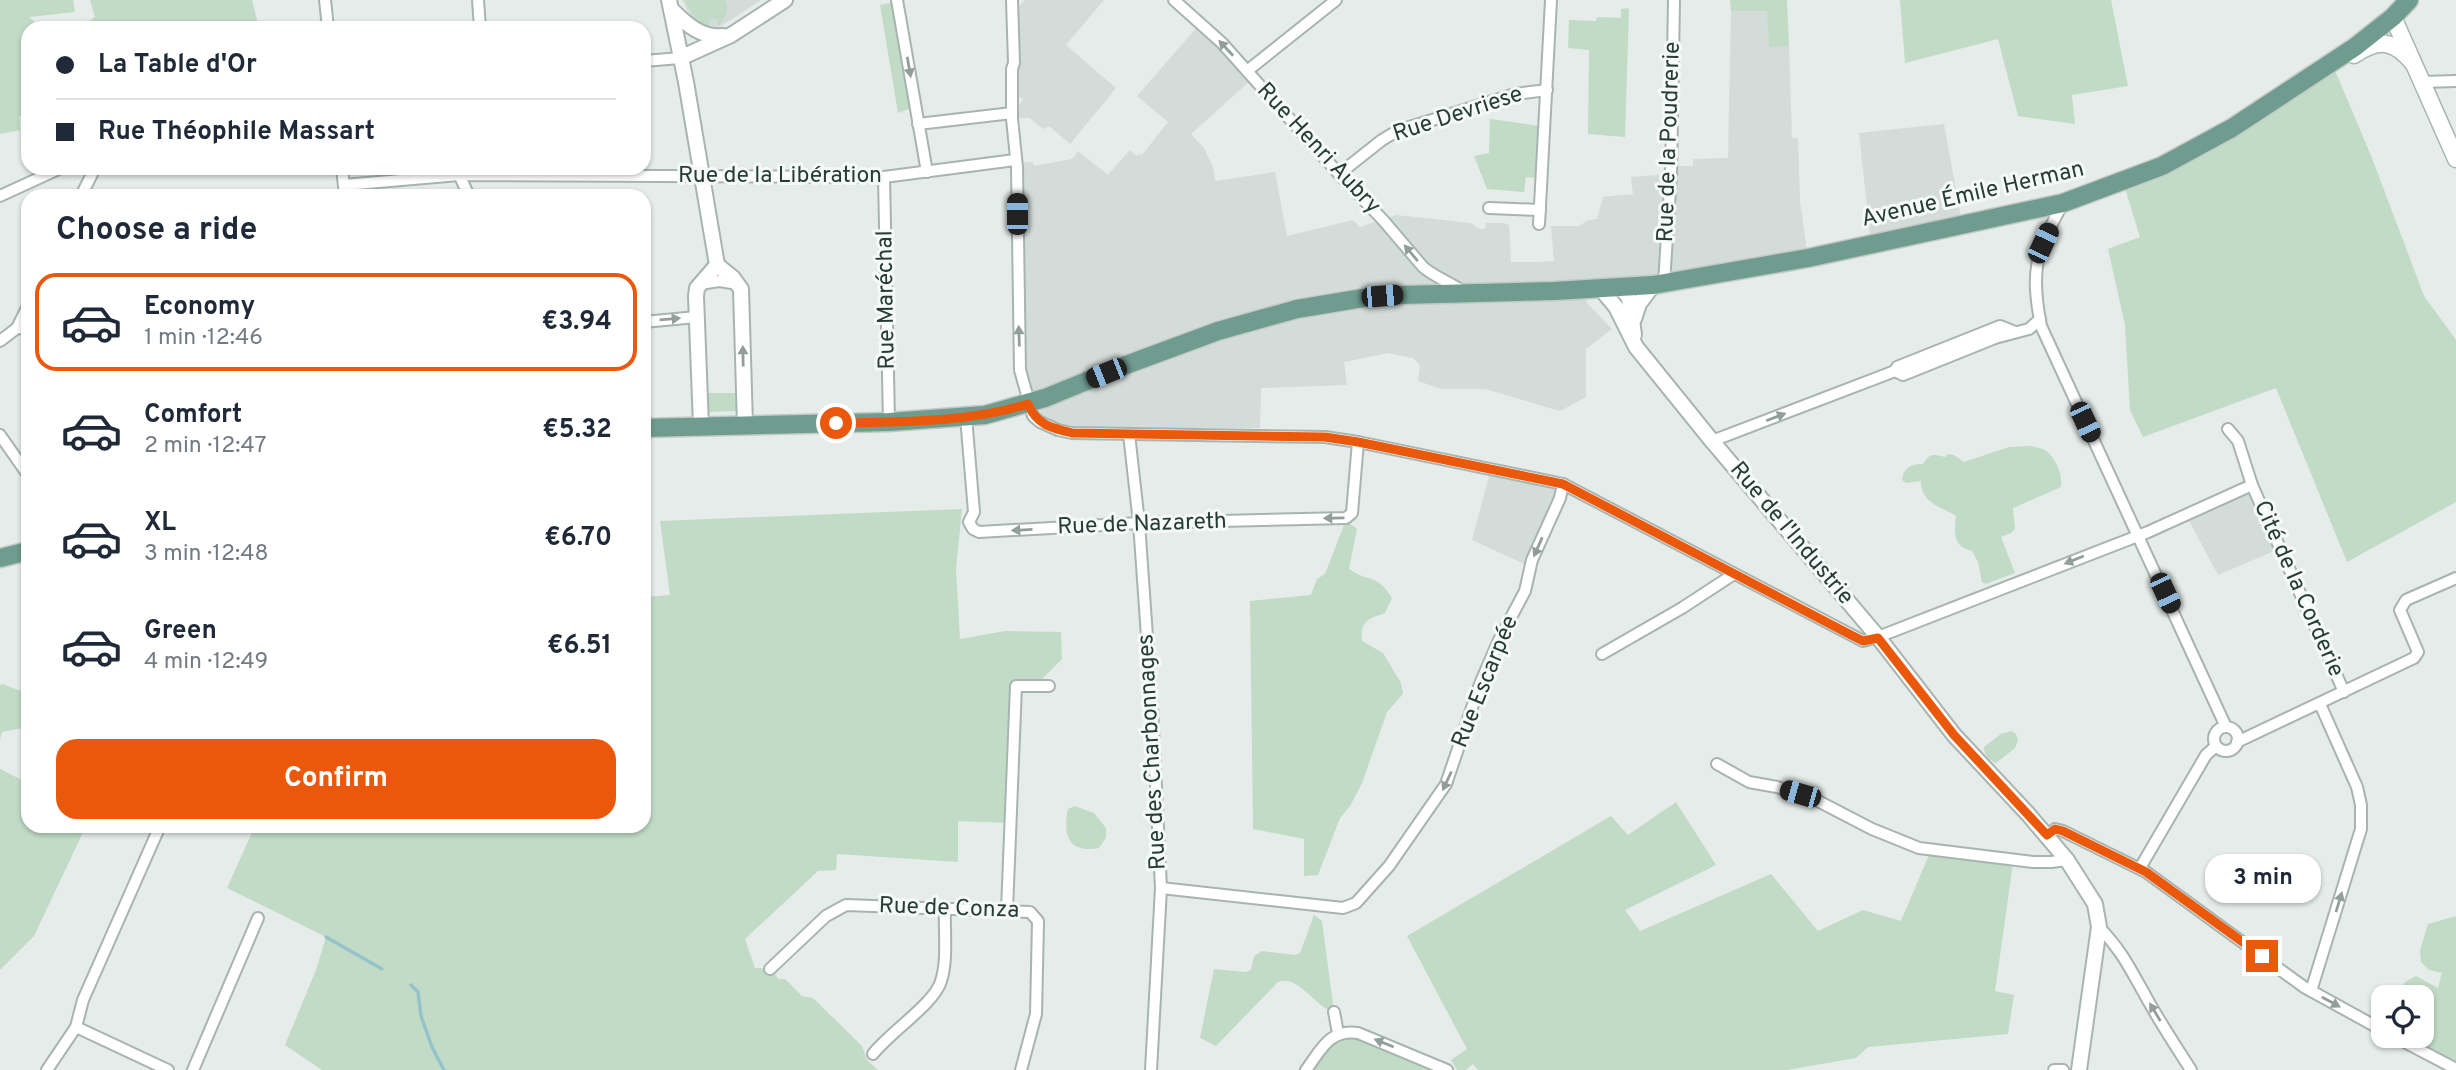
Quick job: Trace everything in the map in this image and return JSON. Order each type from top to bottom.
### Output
[{"type":"main road","name":"Avenue Émile Herman","points":[[651,428],[889,422],[995,413],[1028,404],[1218,331],[1284,313],[1363,298],[1601,289],[1659,284],[1808,258],[2063,202],[2118,184],[2173,161],[2271,103],[2355,47],[2393,17],[2409,0]]},
{"type":"main road","points":[[2393,17],[2456,159]]},
{"type":"main road","points":[[2271,103],[2300,91],[2373,44],[2391,45],[2407,55],[2413,63]]},
{"type":"main road","points":[[0,558],[21,553]]},
{"type":"street","points":[[325,0],[327,21]]},
{"type":"street","points":[[478,0],[480,21]]},
{"type":"street","points":[[651,60],[680,58],[732,35],[785,0]]},
{"type":"street","points":[[897,0],[926,172]]},
{"type":"street","points":[[1012,0],[1012,113],[1020,370],[1033,416],[1072,433],[1317,437],[1358,442],[1563,484],[1860,640],[1878,638]]},
{"type":"street","name":"Rue Henri Aubry","points":[[1174,0],[1223,43],[1423,267],[1430,274],[1450,282],[1465,293]]},
{"type":"street","points":[[1247,71],[1336,0]]},
{"type":"street","points":[[1539,224],[1551,0]]},
{"type":"street","name":"Rue de la Poudrerie","points":[[1659,284],[1671,174],[1674,0]]},
{"type":"street","points":[[670,5],[690,27],[707,36],[732,35]]},
{"type":"street","points":[[670,5],[717,265],[741,289],[745,425]]},
{"type":"street","points":[[2422,82],[2456,81]]},
{"type":"street","name":"Rue Devriese","points":[[1339,174],[1382,140],[1398,131],[1515,94],[1547,90]]},
{"type":"street","points":[[918,124],[1012,113]]},
{"type":"street","name":"Rue de la Libération","points":[[641,175],[884,177],[1015,160]]},
{"type":"street","points":[[0,196],[46,175]]},
{"type":"street","name":"Rue de la Libération","points":[[350,189],[439,175]]},
{"type":"street","name":"Rue Maréchal","points":[[884,177],[889,422]]},
{"type":"street","points":[[2063,202],[2037,258],[2035,287],[2044,332],[2226,727],[2234,731],[2237,742]]},
{"type":"street","points":[[1489,208],[1540,210]]},
{"type":"street","points":[[701,426],[696,296],[700,284],[717,265]]},
{"type":"street","points":[[700,284],[719,281],[738,284]]},
{"type":"street","points":[[1635,341],[1635,312],[1642,298],[1659,284]]},
{"type":"street","points":[[1620,288],[1629,298],[1635,341]]},
{"type":"street","name":"Rue de l'Industrie","points":[[1601,289],[1616,307],[1635,341],[1712,441],[1878,638],[1954,735],[2067,860],[2095,904],[2099,927]]},
{"type":"street","points":[[651,320],[696,317]]},
{"type":"street","points":[[2029,329],[2040,319]]},
{"type":"street","points":[[1712,441],[1895,371],[1897,367],[2000,326],[2015,332],[2029,329],[2044,332]]},
{"type":"street","points":[[0,341],[21,329]]},
{"type":"street","name":"Rue de Nazareth","points":[[966,417],[974,512],[969,522],[973,529],[979,532],[1139,523],[1350,517],[1358,442]]},
{"type":"street","name":"Cité de la Corderie","points":[[2228,429],[2238,441],[2252,485],[2344,692]]},
{"type":"street","name":"Rue des Charbonnages","points":[[1129,434],[1139,523],[1152,707],[1161,888],[1151,1070]]},
{"type":"street","points":[[0,435],[21,465]]},
{"type":"street","name":"Rue Escarpée","points":[[1161,888],[1343,908],[1356,903],[1387,869],[1446,784],[1480,684],[1499,639],[1525,591],[1532,560],[1560,498],[1563,484]]},
{"type":"street","name":"Cité de la Corderie","points":[[1878,638],[2148,532],[2252,485]]},
{"type":"street","points":[[1602,654],[1682,608],[1734,574]]},
{"type":"street","points":[[2226,727],[2216,733],[2214,741],[2216,746],[2227,751],[2237,742],[2410,660],[2418,652],[2400,610],[2406,600],[2456,578]]},
{"type":"street","points":[[1007,910],[1011,686],[1049,686]]},
{"type":"street","points":[[2311,990],[2361,829],[2361,805],[2357,787],[2320,704]]},
{"type":"street","points":[[2140,868],[2206,755],[2216,746]]},
{"type":"street","points":[[1717,764],[1749,782],[1777,787],[1818,801],[1919,848],[2034,862],[2067,860]]},
{"type":"street","points":[[2047,835],[2055,829],[2063,831],[2140,868],[2311,990],[2371,1024]]},
{"type":"street","points":[[47,1070],[76,1027],[83,1000],[157,833]]},
{"type":"street","name":"Rue de Conza","points":[[770,969],[826,916],[846,905],[1030,912],[1038,920],[1036,1014],[1021,1070]]},
{"type":"street","points":[[873,1054],[939,989],[943,972],[945,909]]},
{"type":"street","points":[[193,1070],[258,918]]},
{"type":"street","points":[[2079,1070],[2099,927]]},
{"type":"street","points":[[2099,927],[2118,946],[2191,1070]]},
{"type":"street","points":[[1334,1012],[1338,1033]]},
{"type":"street","points":[[76,1027],[168,1070]]},
{"type":"street","points":[[1306,1070],[1327,1042],[1338,1033],[1347,1031],[1358,1033],[1447,1070]]},
{"type":"street","points":[[2416,1048],[2456,1069]]},
{"type":"street","points":[[2054,1070],[2063,1070]]},
{"type":"shaded area","points":[[682,0],[761,0],[720,27],[699,24],[691,17]]},
{"type":"shaded area","points":[[1025,0],[1104,0],[1066,45],[1116,88],[1070,144],[1049,126],[1043,129],[1030,118],[1017,118],[1017,109],[1023,99],[1018,96],[1015,11]]},
{"type":"shaded area","points":[[1731,11],[1768,11],[1769,47],[1789,46],[1792,138],[1798,138],[1800,201],[1808,258],[1586,289],[1587,303],[1612,329],[1586,349],[1586,397],[1560,411],[1485,389],[1441,389],[1418,381],[1420,365],[1413,358],[1388,353],[1344,362],[1347,385],[1261,388],[1260,428],[1082,429],[1064,427],[1043,419],[1023,369],[1019,163],[1033,162],[1034,166],[1072,159],[1078,151],[1108,175],[1130,150],[1137,156],[1142,155],[1168,122],[1137,96],[1197,27],[1251,80],[1191,134],[1204,148],[1213,167],[1215,181],[1275,172],[1287,236],[1353,220],[1360,227],[1396,215],[1471,223],[1477,228],[1485,229],[1486,223],[1504,223],[1509,225],[1511,262],[1541,262],[1554,261],[1551,226],[1579,226],[1588,220],[1597,219],[1603,197],[1633,194],[1631,177],[1670,174],[1671,166],[1693,166],[1693,159],[1728,158]]},
{"type":"shaded area","points":[[1944,124],[1962,224],[1871,244],[1859,133]]},
{"type":"shaded area","points":[[1491,469],[1563,484],[1531,567],[1472,540]]},
{"type":"shaded area","points":[[2252,485],[2281,548],[2218,575],[2186,515]]},
{"type":"green space","points":[[0,0],[73,0],[75,12],[29,17],[34,21],[21,21],[20,130],[0,134]]},
{"type":"green space","points":[[90,0],[252,0],[257,21],[90,21],[95,17]]},
{"type":"green space","points":[[684,0],[725,0],[726,14],[718,26],[717,19],[710,19],[709,26],[697,22]]},
{"type":"green space","points":[[1730,0],[1787,0],[1789,46],[1769,47],[1767,11],[1731,11]]},
{"type":"green space","points":[[1900,0],[2111,0],[2128,86],[2072,95],[2075,124],[2018,116],[1998,39],[1905,63]]},
{"type":"green space","points":[[894,2],[911,108],[898,113],[880,5]]},
{"type":"green space","points":[[1629,8],[1625,137],[1588,134],[1589,50],[1568,48],[1569,20],[1621,18],[1621,9]]},
{"type":"green space","points":[[2334,68],[2372,158],[2424,296],[2456,340],[2456,502],[2347,562],[2276,388],[2143,437],[2130,410],[2125,325],[2108,249],[2140,237],[2123,182]]},
{"type":"green space","points":[[1490,119],[1540,126],[1538,178],[1526,177],[1524,192],[1487,189],[1474,156],[1489,153]]},
{"type":"green space","points":[[707,393],[737,393],[738,411],[707,412]]},
{"type":"green space","points":[[2029,446],[2050,454],[2060,473],[2061,487],[2013,508],[2015,529],[2001,537],[2015,573],[1986,584],[1982,582],[1978,562],[1972,551],[1961,546],[1956,538],[1956,516],[1928,499],[1921,481],[1906,483],[1902,480],[1904,472],[1915,464],[1923,464],[1932,455],[1954,455],[1964,462],[2009,447]]},
{"type":"green space","points":[[962,509],[956,569],[960,639],[1005,631],[1061,632],[1062,659],[1035,686],[1016,686],[1011,823],[958,821],[958,862],[837,854],[836,870],[818,871],[745,939],[755,968],[770,969],[802,996],[813,998],[862,1046],[867,1060],[878,1070],[322,1070],[285,1045],[316,970],[326,937],[227,888],[252,833],[651,833],[651,596],[670,595],[660,521]]},
{"type":"green space","points":[[1349,523],[1357,529],[1349,569],[1382,585],[1392,598],[1385,613],[1366,622],[1362,629],[1362,641],[1383,653],[1401,683],[1403,694],[1387,712],[1362,783],[1340,818],[1318,875],[1304,876],[1304,839],[1253,829],[1250,601],[1311,595],[1317,579],[1325,574],[1344,525]]},
{"type":"green space","points":[[0,685],[21,691],[21,728],[2,732],[0,740]]},
{"type":"green space","points":[[2011,731],[2016,734],[2018,740],[2015,748],[1996,763],[1986,755],[1984,747],[2001,734]]},
{"type":"green space","points":[[0,769],[21,780],[21,833],[83,833],[34,936],[0,970]]},
{"type":"green space","points":[[1676,802],[1716,865],[1625,910],[1640,931],[1771,874],[1818,931],[1863,910],[1901,921],[1931,850],[2013,863],[1995,991],[2014,995],[2008,1034],[1868,1047],[1856,1058],[1787,1070],[1478,1070],[1473,1064],[1466,1070],[1457,1070],[1451,1060],[1467,1049],[1407,936],[1611,816],[1628,835]]},
{"type":"green space","points":[[1075,806],[1094,813],[1106,828],[1106,838],[1099,848],[1081,848],[1070,840],[1066,818],[1068,809]]},
{"type":"green space","points":[[1314,915],[1322,921],[1334,1012],[1319,1004],[1293,982],[1278,982],[1216,1046],[1200,1038],[1214,969],[1246,972],[1251,970],[1254,956],[1262,951],[1295,955],[1300,953]]},
{"type":"green space","points":[[2456,916],[2456,1069],[2416,1048],[2434,1048],[2434,986],[2438,988],[2442,973],[2429,970],[2421,962],[2420,950],[2428,924]]},
{"type":"green space","points":[[2416,976],[2432,985],[2403,985]]},
{"type":"green space","points":[[1343,1031],[1444,1070],[1305,1070]]},
{"type":"waterway","points":[[326,937],[382,969]]},
{"type":"waterway","points":[[411,985],[418,992],[421,1016],[444,1070]]},
{"type":"route","points":[[836,423],[966,417],[1028,404],[1033,416],[1040,422],[1072,433],[1325,437],[1563,484],[1863,641],[1878,638],[1954,735],[2047,835],[2055,829],[2063,831],[2140,868],[2262,956]]}]
